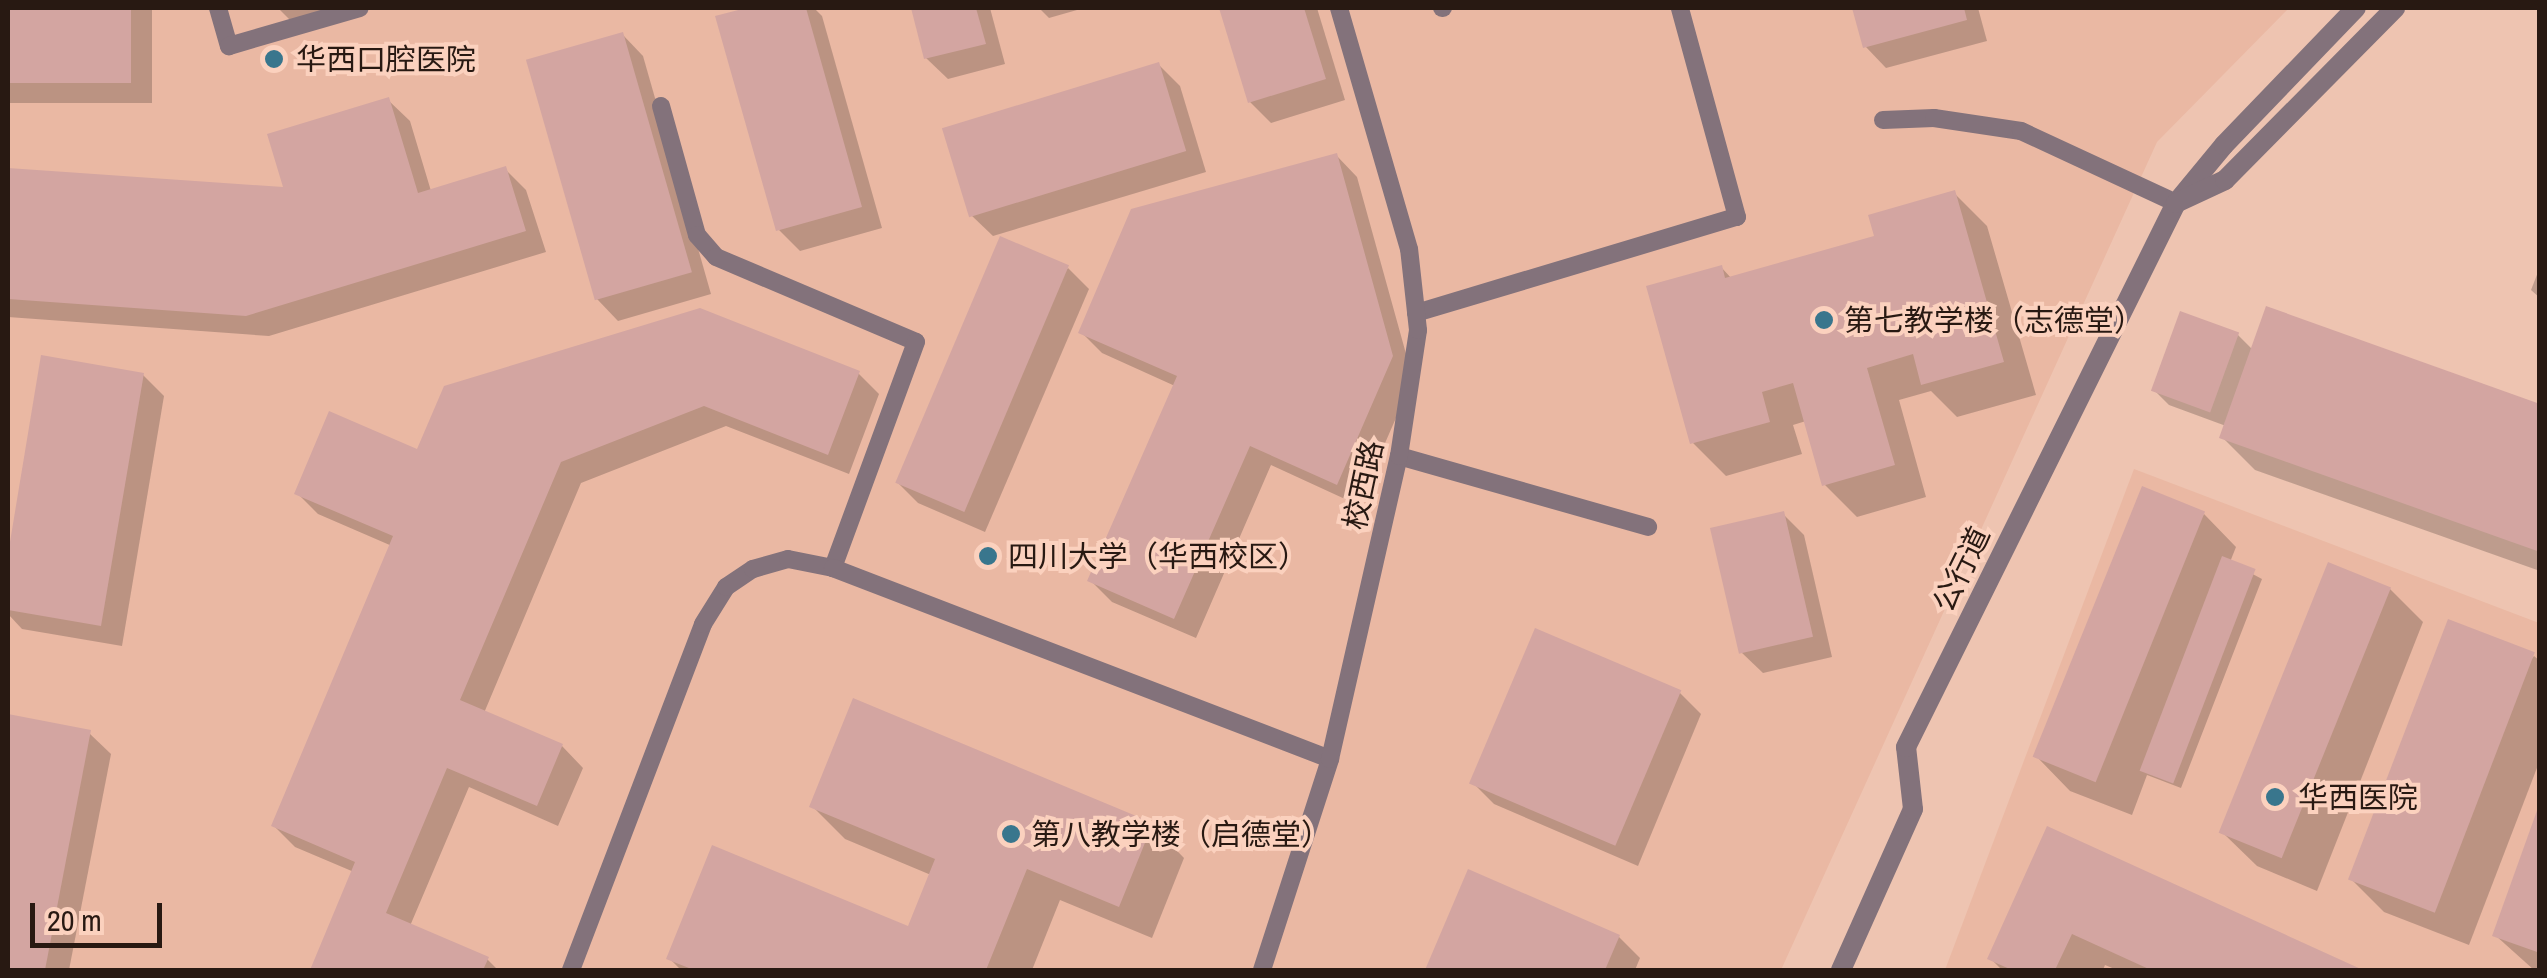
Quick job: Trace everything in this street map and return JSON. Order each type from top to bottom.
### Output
[{"type":"street","name":"公行道","points":[[1840,970],[1913,809],[1906,748],[2176,203],[2224,145],[2356,8]]},
{"type":"street","points":[[2176,203],[2225,180],[2395,8]]},
{"type":"lane","points":[[218,8],[229,46],[360,8]]},
{"type":"lane","name":"校西路","points":[[1262,970],[1330,759],[1399,456],[1418,330],[1409,249],[1339,8]]},
{"type":"lane","points":[[1416,313],[1737,217],[1680,8]]},
{"type":"lane","points":[[661,106],[697,234],[716,257],[916,342],[834,568]]},
{"type":"lane","points":[[1883,120],[1934,118],[2022,131],[2176,203]]},
{"type":"lane","points":[[1399,456],[1648,527]]},
{"type":"lane","points":[[571,970],[702,624],[726,588],[752,569],[788,559],[834,568],[1330,759]]},
{"type":"shaded area","name":"四川大学（华西校区）","points":[[8,8],[2289,8],[2157,142],[1781,970],[8,970]]},
{"type":"shaded area","name":"华西医院","points":[[2134,469],[2539,623],[2539,970],[1945,970]]},
{"type":"building","points":[[8,8],[131,8],[131,83],[8,83]]},
{"type":"building","points":[[746,8],[806,8],[862,207],[776,231],[715,16]]},
{"type":"building","points":[[911,8],[976,8],[986,44],[924,59]]},
{"type":"building","points":[[1219,8],[1304,8],[1326,79],[1248,103]]},
{"type":"building","points":[[1852,8],[1964,8],[1967,20],[1863,48]]},
{"type":"building","points":[[623,32],[692,272],[595,300],[526,60]]},
{"type":"building","points":[[1159,62],[1186,151],[969,217],[942,128]]},
{"type":"building","points":[[389,97],[418,193],[506,166],[526,231],[246,316],[8,299],[8,168],[283,187],[267,134]]},
{"type":"building","points":[[1337,153],[1393,356],[1337,485],[1250,446],[1174,619],[1087,581],[1177,376],[1078,333],[1131,209]]},
{"type":"building","name":"第七教学楼（志德堂）","points":[[1955,190],[2004,362],[1921,385],[1913,354],[1867,368],[1895,465],[1822,486],[1793,383],[1762,392],[1770,422],[1690,444],[1646,286],[1722,265],[1725,278],[1874,236],[1868,215]]},
{"type":"building","points":[[1000,236],[1069,265],[964,512],[895,483]]},
{"type":"building","points":[[2266,306],[2540,404],[2540,552],[2219,438]]},
{"type":"building","points":[[700,308],[860,371],[828,455],[704,406],[561,462],[460,700],[563,744],[537,806],[447,768],[386,913],[489,957],[483,970],[310,970],[355,862],[271,826],[393,536],[294,494],[329,411],[417,449],[444,386]]},
{"type":"building","points":[[2180,311],[2239,333],[2210,412],[2151,391]]},
{"type":"building","points":[[41,355],[144,373],[101,626],[8,610],[8,554]]},
{"type":"building","points":[[2142,486],[2205,511],[2096,782],[2033,757]]},
{"type":"building","points":[[1784,511],[1813,637],[1739,654],[1710,528]]},
{"type":"building","points":[[2222,556],[2256,569],[2173,784],[2140,771]]},
{"type":"building","points":[[2328,562],[2391,587],[2282,858],[2219,833]]},
{"type":"building","points":[[2448,619],[2535,652],[2435,913],[2348,879]]},
{"type":"building","points":[[1535,628],[1681,690],[1615,846],[1469,784]]},
{"type":"building","name":"第八教学楼（启德堂）","points":[[853,698],[1153,823],[1119,907],[1027,869],[986,970],[694,970],[666,959],[712,845],[908,926],[935,859],[809,807]]},
{"type":"building","points":[[8,714],[91,730],[45,970],[8,970]]},
{"type":"building","points":[[2540,805],[2540,953],[2492,936]]},
{"type":"building","points":[[2047,826],[2363,970],[2151,970],[2072,934],[2055,970],[2012,970],[1987,959]]},
{"type":"building","points":[[1468,869],[1620,935],[1605,970],[1425,970]]},
{"type":"place","name":"华西口腔医院","points":[[274,59]]},
{"type":"place","name":"第七教学楼（志德堂）","points":[[1824,320]]},
{"type":"place","name":"四川大学（华西校区）","points":[[988,556]]},
{"type":"place","name":"华西医院","points":[[2275,797]]},
{"type":"place","name":"第八教学楼（启德堂）","points":[[1011,834]]}]
